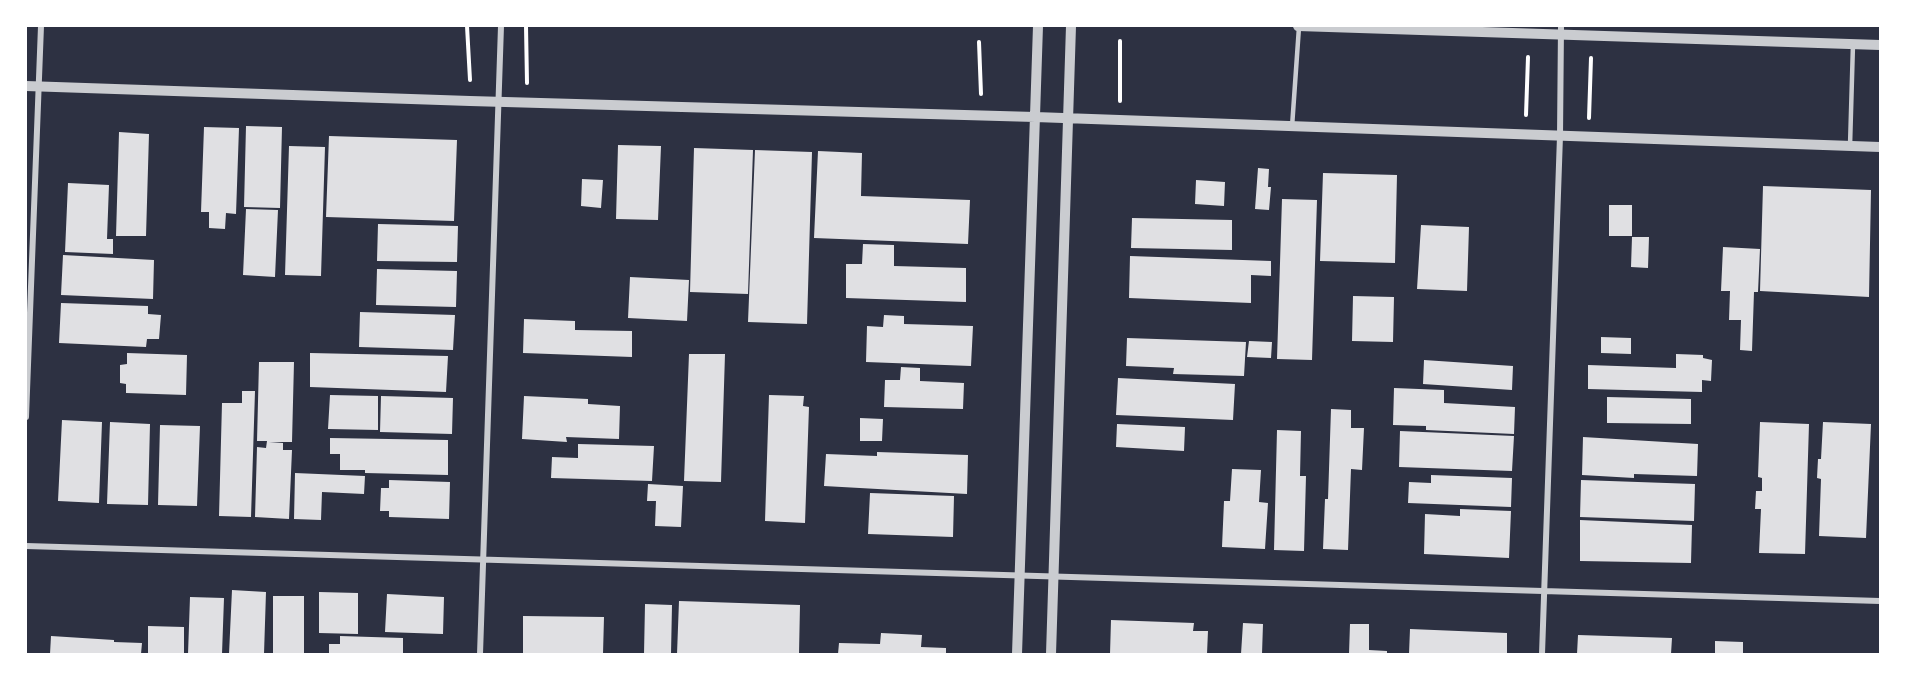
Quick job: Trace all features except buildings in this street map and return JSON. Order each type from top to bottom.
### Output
[{"type":"street","points":[[26,417],[41,26]]},
{"type":"street","points":[[480,654],[501,26]]},
{"type":"street","points":[[1017,654],[1038,26]]},
{"type":"street","points":[[1051,654],[1071,26]]},
{"type":"street","points":[[1298,26],[1561,30],[1881,45]]},
{"type":"street","points":[[1542,654],[1560,136],[1561,30]]},
{"type":"street","points":[[26,86],[1035,117],[1881,147]]},
{"type":"street","points":[[26,546],[1881,601]]},
{"type":"lane","points":[[1292,127],[1298,26]]},
{"type":"lane","points":[[1850,146],[1853,44]]},
{"type":"path","points":[[466,26],[471,90]]},
{"type":"path","points":[[526,26],[528,90]]},
{"type":"path","points":[[1120,41],[1120,112]]},
{"type":"path","points":[[979,42],[981,96]]},
{"type":"path","points":[[1525,124],[1528,57]]},
{"type":"path","points":[[1589,124],[1591,58]]}]
